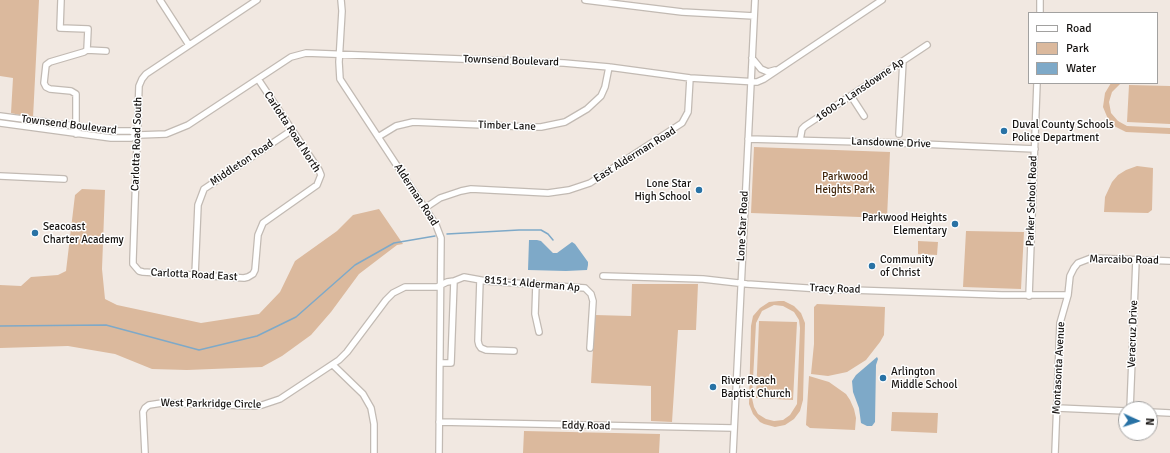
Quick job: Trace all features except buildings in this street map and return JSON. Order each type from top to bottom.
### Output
[{"type":"street","points":[[61,0],[60,28],[88,29],[87,50]]},
{"type":"street","points":[[160,0],[189,45],[257,0]]},
{"type":"street","name":"Alderman Road","points":[[341,0],[340,79],[425,208],[439,231],[441,238],[442,284],[439,453]]},
{"type":"street","points":[[585,0],[682,12],[754,16]]},
{"type":"street","name":"Lone Star Road","points":[[733,453],[733,428],[755,0]]},
{"type":"street","name":"Townsend Boulevard","points":[[0,123],[76,134],[131,138],[138,135],[166,134],[188,126],[298,54],[314,53],[556,63],[610,67],[690,78],[757,82],[764,79],[882,0]]},
{"type":"street","points":[[1040,0],[1040,12]]},
{"type":"street","name":"Carlotta Road South","points":[[136,268],[132,259],[139,86],[146,74],[189,45]]},
{"type":"street","name":"1600-2 Lansdowne Ap","points":[[800,140],[802,129],[805,126],[927,45]]},
{"type":"street","points":[[76,134],[76,94],[71,91],[50,90],[46,87],[44,82],[46,65],[50,62],[87,50],[106,50]]},
{"type":"street","points":[[752,58],[761,69],[768,72],[777,70]]},
{"type":"street","points":[[899,134],[903,61]]},
{"type":"street","name":"Timber Lane","points":[[378,136],[396,126],[413,122],[530,127],[541,127],[565,122],[587,109],[601,96],[606,87],[610,67]]},
{"type":"street","name":"East Alderman Road","points":[[425,208],[440,198],[461,190],[559,192],[590,183],[678,128],[688,112],[690,78]]},
{"type":"street","name":"Carlotta Road North","points":[[252,274],[255,270],[258,235],[263,222],[317,185],[321,175],[258,79]]},
{"type":"street","name":"Parker School Road","points":[[1029,296],[1037,84]]},
{"type":"street","points":[[851,96],[864,116]]},
{"type":"street","name":"Townsend Boulevard","points":[[0,116],[113,131],[131,131],[138,135]]},
{"type":"street","name":"Middleton Road","points":[[195,275],[198,205],[200,196],[204,189],[292,130]]},
{"type":"street","name":"Lansdowne Drive","points":[[748,139],[1034,149]]},
{"type":"street","points":[[0,176],[64,178]]},
{"type":"street","name":"Marcaibo Road","points":[[1078,263],[1091,258],[1170,261]]},
{"type":"street","name":"Veracruz Drive","points":[[1130,401],[1136,260]]},
{"type":"street","name":"Montasonta Avenue","points":[[1055,453],[1060,328],[1072,272],[1078,263]]},
{"type":"street","name":"Carlotta Road East","points":[[136,268],[143,272],[244,278],[252,274]]},
{"type":"street","name":"Tracy Road","points":[[603,276],[703,279],[740,284],[828,289],[1029,296],[1068,295]]},
{"type":"street","name":"8151-1 Alderman Ap","points":[[442,284],[464,277],[480,280],[585,288],[589,291],[593,301],[590,348]]},
{"type":"street","points":[[480,280],[479,345],[481,348],[486,350],[514,351]]},
{"type":"street","points":[[440,363],[451,363],[452,281]]},
{"type":"street","name":"West Parkridge Circle","points":[[145,453],[143,412],[149,405],[162,403],[262,405],[280,399],[333,365],[347,352],[386,300],[393,294],[405,287],[437,287],[442,284]]},
{"type":"street","points":[[536,284],[535,314],[539,332]]},
{"type":"street","points":[[333,365],[363,394],[371,408],[374,424],[374,453]]},
{"type":"street","points":[[1057,408],[1118,411]]},
{"type":"street","points":[[1158,412],[1170,413]]},
{"type":"street","name":"Eddy Road","points":[[439,422],[733,428]]},
{"type":"green space","points":[[0,0],[39,0],[33,118],[11,113],[13,78],[0,76]]},
{"type":"green space","points":[[1110,84],[1120,84],[1112,92],[1109,102],[1111,113],[1118,121],[1127,126],[1170,128],[1170,134],[1126,132],[1114,126],[1108,119],[1103,107],[1105,93]]},
{"type":"green space","points":[[1129,85],[1170,86],[1170,124],[1127,122]]},
{"type":"green space","name":"Parkwood Heights Park","points":[[754,147],[890,152],[887,218],[751,213]]},
{"type":"green space","points":[[1137,166],[1153,168],[1152,210],[1148,213],[1104,212],[1105,197],[1112,182],[1118,175]]},
{"type":"green space","points":[[82,189],[105,190],[102,269],[105,299],[117,305],[201,323],[259,314],[280,292],[295,261],[337,231],[353,215],[379,209],[403,244],[397,245],[359,274],[331,312],[311,335],[282,356],[262,367],[187,370],[152,369],[115,354],[68,346],[0,348],[0,285],[21,286],[31,277],[58,275],[66,271],[75,195]]},
{"type":"green space","points":[[966,231],[1024,232],[1021,289],[963,287]]},
{"type":"green space","points":[[918,241],[938,242],[937,255],[918,254]]},
{"type":"green space","points":[[632,284],[698,284],[696,330],[678,330],[672,422],[651,421],[651,386],[591,383],[595,315],[631,316]]},
{"type":"green space","points":[[784,301],[794,306],[801,313],[805,323],[803,400],[800,411],[794,419],[785,425],[775,427],[760,422],[753,414],[749,404],[751,326],[753,316],[760,308],[769,302]],"holes":[[[774,305],[783,306],[794,312],[799,320],[797,404],[790,415],[783,420],[774,421],[766,419],[758,414],[754,407],[752,398],[756,323],[762,311]]]},
{"type":"green space","points":[[817,304],[885,307],[884,335],[866,360],[847,372],[828,376],[811,374],[814,344],[814,307]]},
{"type":"green space","points":[[759,321],[797,322],[793,400],[756,398]]},
{"type":"green space","points":[[809,376],[829,382],[846,394],[854,409],[856,418],[855,430],[810,428],[806,425]]},
{"type":"green space","points":[[892,412],[938,413],[937,433],[891,431]]},
{"type":"green space","points":[[524,431],[660,434],[659,453],[523,453]]},
{"type":"water","points":[[529,240],[541,241],[553,253],[557,253],[572,242],[588,262],[587,270],[528,270]]},
{"type":"water","points":[[877,357],[875,422],[872,426],[867,426],[861,423],[859,408],[853,392],[852,381],[856,375]]},
{"type":"waterway","points":[[447,234],[541,230],[548,234],[553,240]]},
{"type":"waterway","points":[[0,326],[106,325],[199,350],[257,336],[296,317],[355,265],[394,243],[435,236]]},
{"type":"place","name":"Duval County Schools Police Department","points":[[1004,131]]},
{"type":"place","name":"Lone Star High School","points":[[699,190]]},
{"type":"place","name":"Parkwood Heights Elementary","points":[[955,224]]},
{"type":"place","name":"Seacoast Charter Academy","points":[[35,233]]},
{"type":"place","name":"Community of Christ","points":[[872,266]]},
{"type":"place","name":"Arlington Middle School","points":[[883,378]]},
{"type":"place","name":"River Reach Baptist Church","points":[[713,387]]}]
